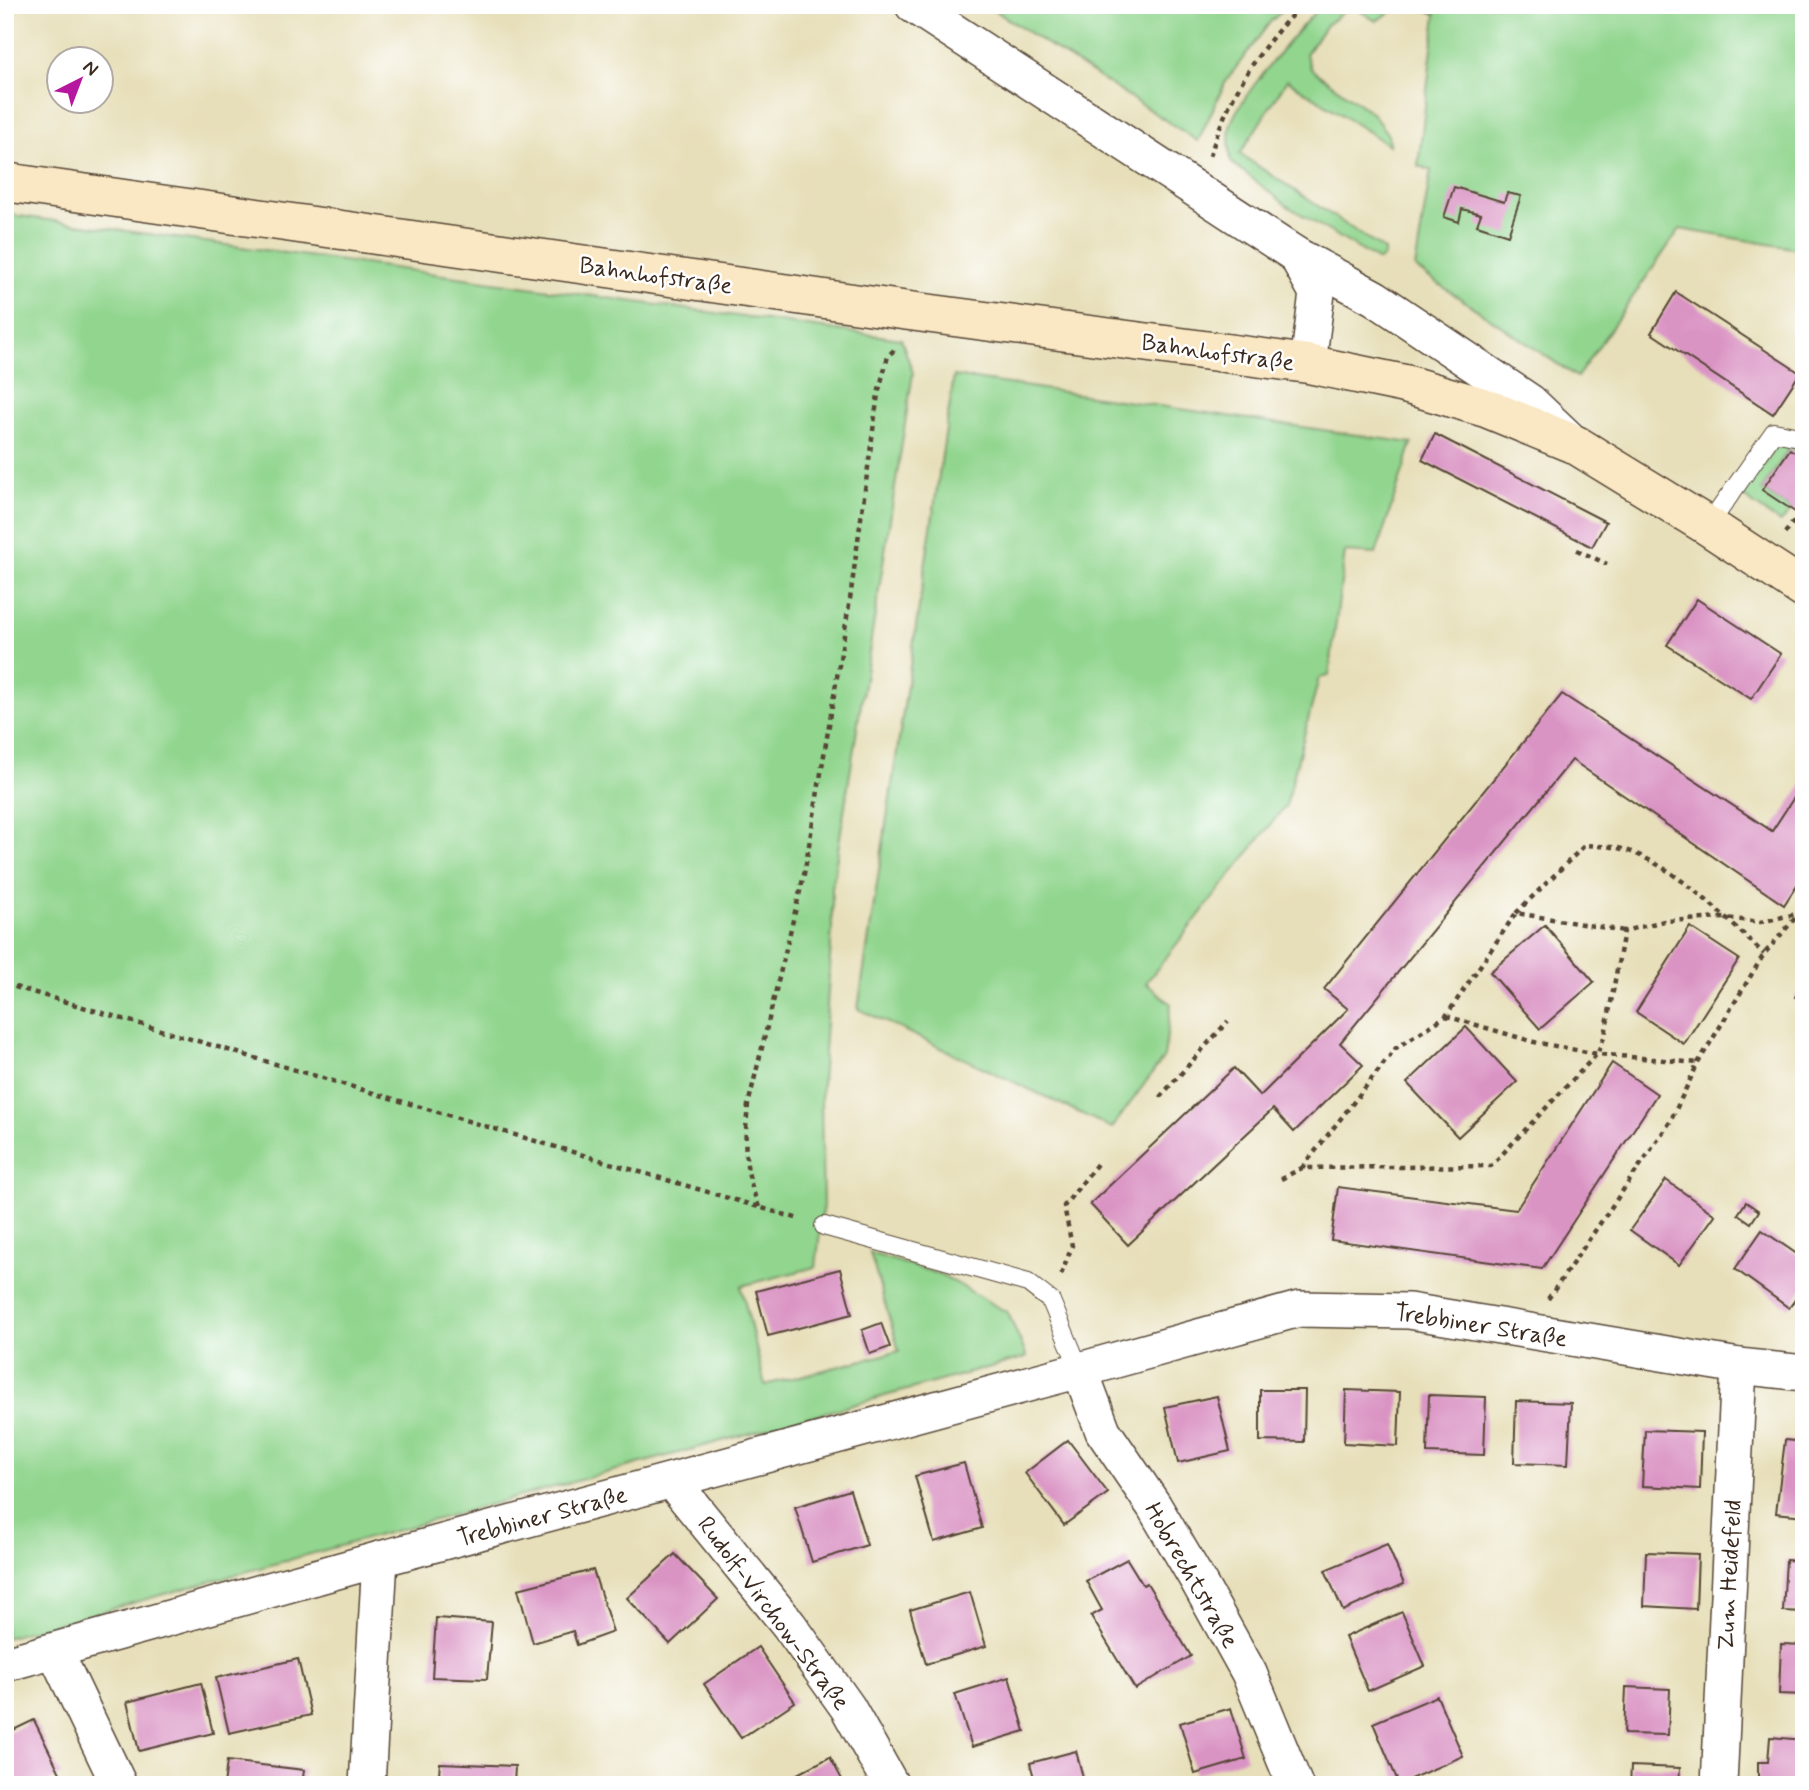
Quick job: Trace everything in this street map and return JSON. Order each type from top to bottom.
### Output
[{"type":"main road","name":"Bahnhofstraße","points":[[5,182],[1308,364],[1405,384],[1486,408],[1576,445],[1804,589]]},
{"type":"street","name":"Bahnhofstraße","points":[[913,5],[1199,194],[1296,255],[1376,299],[1530,402],[1576,445]]},
{"type":"street","name":"Bahnhofstraße","points":[[1296,255],[1317,293],[1308,364]]},
{"type":"street","name":"Trebbiner Straße","points":[[5,1664],[1298,1309],[1409,1311],[1739,1366],[1804,1373]]},
{"type":"street","name":"Zum Heidefeld","points":[[1720,1785],[1739,1366]]},
{"type":"street","name":"Hobrechtstraße","points":[[1080,1370],[1102,1431],[1154,1506],[1249,1673],[1294,1785]]},
{"type":"street","name":"Rudolf-Virchow-Straße","points":[[672,1481],[789,1625],[848,1707],[891,1785]]},
{"type":"street","points":[[367,1785],[380,1559]]},
{"type":"street","points":[[55,1651],[119,1785]]},
{"type":"lane","points":[[1708,526],[1774,432],[1804,438]]},
{"type":"lane","points":[[824,1226],[1028,1283],[1051,1301],[1080,1370]]},
{"type":"path","points":[[1199,194],[1215,138],[1239,84],[1277,29],[1302,5]]},
{"type":"path","points":[[759,1207],[748,1178],[745,1143],[748,1105],[804,875],[850,599],[878,394],[888,356],[928,313]]},
{"type":"path","points":[[1785,534],[1799,515]]},
{"type":"path","points":[[1577,550],[1607,564]]},
{"type":"path","points":[[1281,1179],[1302,1168],[1396,1048],[1446,1016],[1516,913],[1585,845],[1619,848],[1660,865],[1726,918],[1764,954]]},
{"type":"path","points":[[1516,913],[1624,931],[1664,921],[1726,918],[1760,922],[1802,911]]},
{"type":"path","points":[[1526,1331],[1670,1122],[1698,1063],[1764,954],[1802,911]]},
{"type":"path","points":[[1302,1168],[1491,1166],[1597,1054],[1605,1035],[1624,931]]},
{"type":"path","points":[[5,984],[824,1226]]},
{"type":"path","points":[[1446,1016],[1534,1042],[1597,1054],[1698,1063]]},
{"type":"path","points":[[1160,1097],[1228,1021]]},
{"type":"path","points":[[1051,1301],[1072,1246],[1064,1206],[1097,1164]]},
{"type":"green space","points":[[986,5],[1289,5],[1271,21],[1226,81],[1198,141]]},
{"type":"green space","points":[[1322,5],[1402,5],[1376,21],[1352,6],[1326,25],[1306,54],[1311,69],[1372,113],[1388,135],[1389,145],[1287,80],[1240,154],[1384,250],[1384,256],[1379,261],[1289,207],[1231,162],[1229,132],[1243,101]]},
{"type":"green space","points":[[1407,5],[1804,5],[1804,250],[1680,229],[1577,377],[1415,268],[1431,170],[1418,166],[1436,14]]},
{"type":"green space","points":[[5,214],[901,339],[913,373],[832,888],[821,1099],[823,1205],[816,1267],[741,1286],[765,1385],[899,1351],[870,1253],[942,1275],[1008,1313],[1027,1357],[5,1638]]},
{"type":"green space","points":[[954,376],[1412,443],[1376,554],[1345,552],[1329,676],[1319,678],[1286,805],[1146,983],[1171,1004],[1164,1057],[1112,1128],[858,1009]]},
{"type":"green space","points":[[1779,441],[1804,441],[1804,458],[1789,449],[1762,490],[1791,510],[1781,523],[1742,496]]},
{"type":"building","points":[[1454,187],[1504,202],[1507,193],[1521,196],[1508,235],[1477,225],[1481,214],[1462,209],[1459,222],[1444,217]]},
{"type":"building","points":[[1676,292],[1800,373],[1773,414],[1651,333]]},
{"type":"building","points":[[1435,434],[1606,522],[1592,547],[1422,460]]},
{"type":"building","points":[[1790,449],[1804,458],[1804,518],[1762,490]]},
{"type":"building","points":[[1697,599],[1781,654],[1751,699],[1667,645]]},
{"type":"building","points":[[1562,694],[1772,831],[1804,782],[1804,874],[1784,905],[1572,760],[1340,1043],[1363,1065],[1294,1132],[1273,1109],[1128,1245],[1090,1204],[1234,1068],[1260,1096],[1348,1009],[1324,989]]},
{"type":"building","points":[[1545,925],[1594,982],[1540,1029],[1490,972]]},
{"type":"building","points":[[1690,927],[1739,959],[1684,1044],[1636,1012]]},
{"type":"building","points":[[1804,984],[1804,1002],[1795,997]]},
{"type":"building","points":[[1466,1027],[1517,1082],[1458,1137],[1407,1083]]},
{"type":"building","points":[[1612,1063],[1657,1094],[1542,1269],[1331,1240],[1338,1187],[1516,1210]]},
{"type":"building","points":[[1666,1180],[1715,1215],[1679,1265],[1630,1230]]},
{"type":"building","points":[[1746,1202],[1759,1211],[1751,1223],[1738,1214]]},
{"type":"building","points":[[1762,1230],[1804,1259],[1804,1287],[1789,1308],[1735,1269]]},
{"type":"building","points":[[840,1269],[852,1314],[768,1336],[756,1291]]},
{"type":"building","points":[[881,1323],[890,1347],[870,1354],[862,1330]]},
{"type":"building","points":[[1260,1390],[1305,1390],[1304,1442],[1260,1441]]},
{"type":"building","points":[[1346,1390],[1400,1392],[1398,1446],[1344,1443]]},
{"type":"building","points":[[1429,1395],[1486,1397],[1484,1455],[1427,1453]]},
{"type":"building","points":[[1217,1396],[1230,1451],[1178,1463],[1165,1407]]},
{"type":"building","points":[[1516,1401],[1571,1403],[1568,1465],[1514,1463]]},
{"type":"building","points":[[1645,1430],[1702,1432],[1700,1489],[1642,1486]]},
{"type":"building","points":[[1068,1440],[1108,1493],[1064,1525],[1025,1473]]},
{"type":"building","points":[[1785,1440],[1804,1442],[1804,1516],[1776,1513]]},
{"type":"building","points":[[964,1463],[982,1528],[934,1542],[915,1476]]},
{"type":"building","points":[[850,1490],[867,1545],[812,1562],[795,1507]]},
{"type":"building","points":[[1387,1544],[1404,1584],[1343,1611],[1325,1570]]},
{"type":"building","points":[[1646,1552],[1698,1554],[1696,1609],[1644,1606]]},
{"type":"building","points":[[675,1554],[718,1599],[670,1644],[627,1598]]},
{"type":"building","points":[[1127,1559],[1143,1585],[1147,1583],[1191,1656],[1135,1689],[1091,1616],[1102,1610],[1086,1581]]},
{"type":"building","points":[[1786,1560],[1804,1561],[1804,1612],[1783,1611]]},
{"type":"building","points":[[593,1570],[613,1632],[577,1645],[573,1631],[533,1643],[518,1589]]},
{"type":"building","points":[[970,1592],[986,1646],[926,1664],[910,1610]]},
{"type":"building","points":[[1402,1612],[1425,1666],[1368,1691],[1345,1637]]},
{"type":"building","points":[[436,1618],[492,1622],[487,1679],[432,1677]]},
{"type":"building","points":[[1781,1644],[1804,1645],[1804,1695],[1779,1694]]},
{"type":"building","points":[[758,1647],[795,1702],[741,1738],[704,1684]]},
{"type":"building","points":[[298,1659],[311,1715],[229,1733],[216,1678]]},
{"type":"building","points":[[1009,1677],[1025,1731],[972,1747],[955,1694]]},
{"type":"building","points":[[201,1683],[213,1733],[139,1751],[127,1702]]},
{"type":"building","points":[[1626,1687],[1670,1689],[1668,1735],[1624,1734]]},
{"type":"building","points":[[1437,1696],[1463,1756],[1399,1784],[1373,1723]]},
{"type":"building","points":[[1231,1708],[1246,1759],[1195,1774],[1180,1723]]},
{"type":"building","points":[[34,1720],[61,1775],[43,1785],[9,1785],[5,1778],[5,1734]]},
{"type":"building","points":[[1770,1737],[1804,1740],[1804,1785],[1768,1785],[1758,1782],[1758,1762],[1768,1762]]},
{"type":"building","points":[[1076,1751],[1085,1785],[1036,1785],[1030,1763]]},
{"type":"building","points":[[830,1757],[845,1785],[776,1785]]},
{"type":"building","points":[[227,1761],[304,1770],[302,1785],[224,1785]]},
{"type":"building","points":[[440,1763],[515,1766],[514,1785],[438,1785]]},
{"type":"building","points":[[1631,1766],[1680,1768],[1679,1785],[1630,1785]]}]
